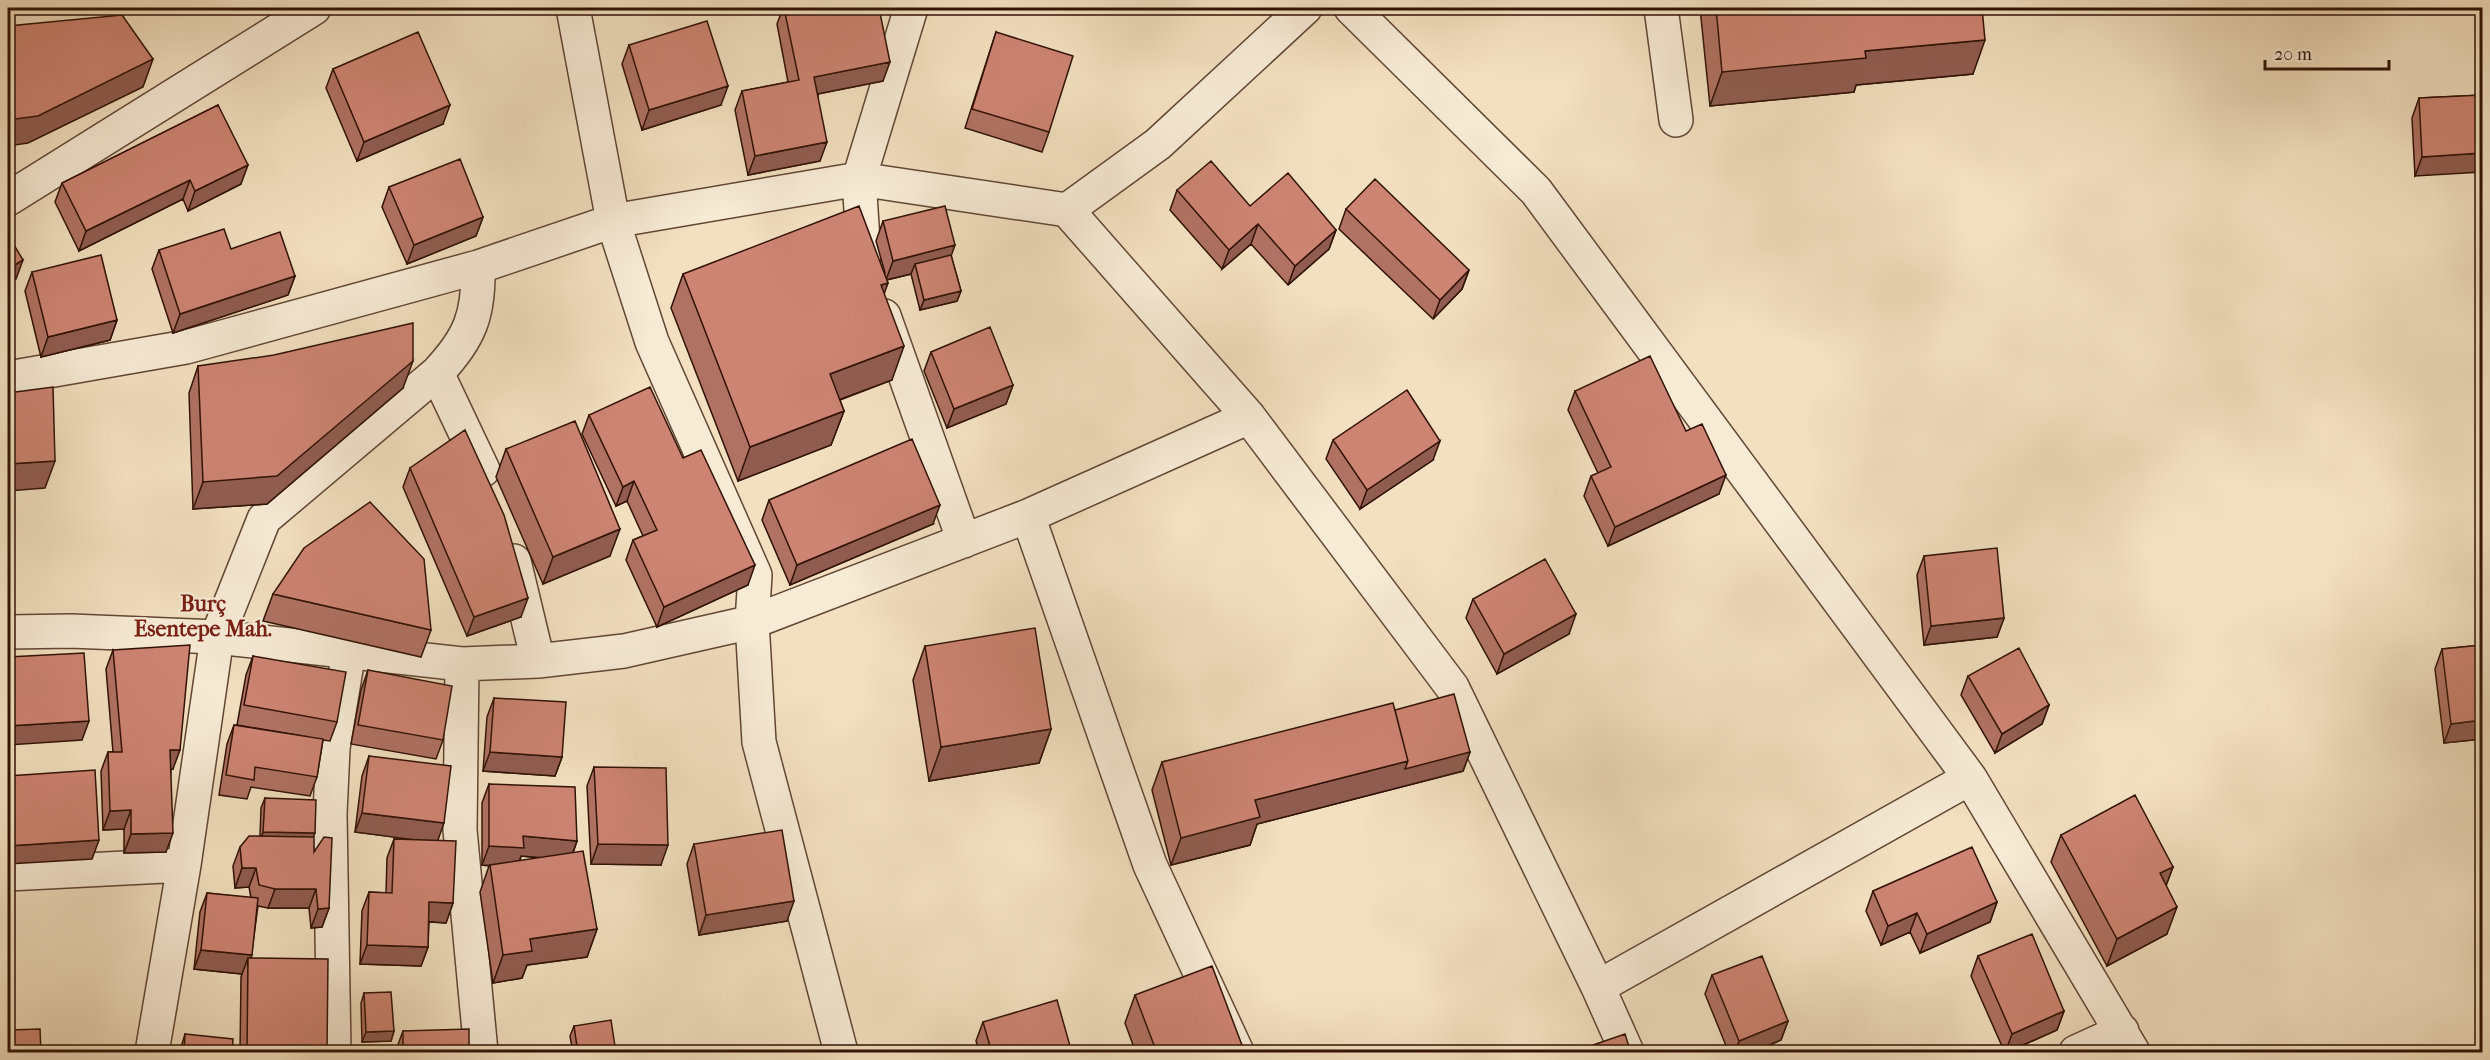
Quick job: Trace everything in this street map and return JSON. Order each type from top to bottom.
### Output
[{"type":"street","points":[[8,199],[314,8]]},
{"type":"street","points":[[573,8],[613,221],[652,342],[755,575],[752,622],[759,742],[841,1053]]},
{"type":"street","points":[[911,8],[860,179],[864,259],[964,541]]},
{"type":"street","points":[[1067,210],[1158,144],[1305,8]]},
{"type":"street","points":[[1351,8],[1536,191],[1970,778],[2127,1042],[2076,1053]]},
{"type":"street","points":[[1661,8],[1676,120]]},
{"type":"street","points":[[8,378],[186,347],[478,267],[613,221],[860,179],[1067,210],[1249,417],[1452,687],[1598,987],[1627,1053]]},
{"type":"street","points":[[152,1053],[184,865],[217,637],[264,519],[436,373],[459,350],[473,323],[478,297],[478,267]]},
{"type":"street","points":[[436,373],[486,478],[493,498]]},
{"type":"street","points":[[8,632],[71,631],[217,637],[462,664],[538,661],[624,651],[752,622],[1028,516],[1249,417]]},
{"type":"street","points":[[1028,516],[1150,865],[1237,1053]]},
{"type":"street","points":[[504,529],[527,610],[538,661]]},
{"type":"street","points":[[334,1053],[330,814],[333,748],[349,653]]},
{"type":"street","points":[[462,664],[460,830],[481,1053]]},
{"type":"street","points":[[1598,987],[1970,778]]},
{"type":"street","points":[[8,874],[184,865]]},
{"type":"building","points":[[784,8],[879,8],[890,62],[814,77],[827,142],[755,156],[742,91],[799,80]]},
{"type":"building","points":[[1716,8],[1982,8],[1985,40],[1865,51],[1866,58],[1722,72]]},
{"type":"building","points":[[122,15],[153,59],[38,116],[8,120],[8,26]]},
{"type":"building","points":[[707,21],[728,86],[649,110],[629,45]]},
{"type":"building","points":[[418,32],[450,105],[364,142],[333,69]]},
{"type":"building","points":[[996,32],[1073,56],[1049,132],[972,109]]},
{"type":"building","points":[[2482,95],[2482,153],[2422,157],[2419,98]]},
{"type":"building","points":[[218,105],[248,165],[195,191],[190,180],[86,231],[62,183]]},
{"type":"building","points":[[460,159],[483,217],[414,245],[389,187]]},
{"type":"building","points":[[1211,161],[1250,206],[1288,173],[1336,230],[1295,266],[1258,224],[1229,250],[1177,190]]},
{"type":"building","points":[[1375,179],[1469,270],[1440,300],[1346,209]]},
{"type":"building","points":[[859,206],[888,283],[881,285],[904,346],[830,374],[844,411],[750,447],[683,274]]},
{"type":"building","points":[[945,206],[955,245],[893,261],[883,221]]},
{"type":"building","points":[[224,229],[231,249],[280,232],[295,276],[180,314],[159,250]]},
{"type":"building","points":[[8,235],[23,260],[8,269]]},
{"type":"building","points":[[101,255],[117,320],[48,337],[32,272]]},
{"type":"building","points":[[951,255],[961,291],[924,300],[915,264]]},
{"type":"building","points":[[413,323],[413,361],[277,476],[203,482],[198,366],[274,355]]},
{"type":"building","points":[[990,327],[1013,385],[954,409],[931,352]]},
{"type":"building","points":[[1650,356],[1686,431],[1702,424],[1726,475],[1615,527],[1591,476],[1611,467],[1575,391]]},
{"type":"building","points":[[53,387],[55,461],[8,464],[8,393]]},
{"type":"building","points":[[650,387],[683,458],[701,450],[755,565],[664,607],[633,540],[657,530],[634,481],[623,487],[589,415]]},
{"type":"building","points":[[1407,390],[1440,441],[1367,490],[1333,440]]},
{"type":"building","points":[[575,421],[620,529],[553,557],[506,449]]},
{"type":"building","points":[[465,430],[504,515],[528,598],[474,617],[410,468]]},
{"type":"building","points":[[912,439],[940,505],[797,565],[769,500]]},
{"type":"building","points":[[370,502],[424,559],[431,630],[273,594],[304,548]]},
{"type":"building","points":[[1997,548],[2004,618],[1931,626],[1924,556]]},
{"type":"building","points":[[1545,559],[1576,614],[1504,654],[1473,599]]},
{"type":"building","points":[[1035,628],[1051,729],[941,747],[925,646]]},
{"type":"building","points":[[190,645],[180,750],[170,750],[173,833],[131,834],[131,810],[110,811],[108,752],[122,752],[113,650]]},
{"type":"building","points":[[2482,645],[2482,720],[2451,724],[2442,649]]},
{"type":"building","points":[[2019,648],[2049,705],[2002,734],[1968,676]]},
{"type":"building","points":[[84,653],[89,721],[8,726],[8,657]]},
{"type":"building","points":[[253,656],[346,672],[337,722],[244,705]]},
{"type":"building","points":[[368,670],[452,686],[443,740],[358,725]]},
{"type":"building","points":[[1454,694],[1470,752],[1405,769],[1408,761],[1395,710]]},
{"type":"building","points":[[494,698],[566,702],[562,757],[490,752]]},
{"type":"building","points":[[1393,703],[1408,761],[1255,800],[1260,817],[1181,838],[1162,762]]},
{"type":"building","points":[[234,725],[323,739],[317,777],[255,767],[254,780],[226,775]]},
{"type":"building","points":[[369,756],[451,766],[444,823],[362,813]]},
{"type":"building","points":[[594,767],[666,768],[668,845],[598,844]]},
{"type":"building","points":[[95,770],[99,840],[8,846],[8,776]]},
{"type":"building","points":[[489,784],[575,787],[577,841],[523,836],[524,848],[489,846]]},
{"type":"building","points":[[2135,795],[2173,867],[2160,873],[2177,907],[2117,939],[2061,835]]},
{"type":"building","points":[[265,798],[316,800],[315,833],[263,832]]},
{"type":"building","points":[[782,830],[794,901],[706,915],[694,844]]},
{"type":"building","points":[[249,836],[314,837],[314,852],[324,837],[332,838],[329,908],[318,909],[316,889],[275,889],[259,885],[256,868],[242,868],[240,847]]},
{"type":"building","points":[[394,839],[456,841],[453,903],[429,902],[428,947],[367,945],[369,892],[392,893]]},
{"type":"building","points":[[1972,847],[1997,902],[1927,934],[1917,913],[1888,926],[1873,891]]},
{"type":"building","points":[[583,851],[597,929],[530,939],[532,951],[503,955],[490,865]]},
{"type":"building","points":[[207,893],[258,898],[252,955],[201,950]]},
{"type":"building","points":[[2032,934],[2064,1011],[2012,1034],[1978,956]]},
{"type":"building","points":[[1762,956],[1788,1021],[1739,1041],[1712,975]]},
{"type":"building","points":[[248,958],[328,959],[327,1053],[247,1053]]},
{"type":"building","points":[[1212,966],[1245,1053],[1157,1053],[1135,995]]},
{"type":"building","points":[[391,992],[394,1031],[366,1032],[364,993]]},
{"type":"building","points":[[1057,1000],[1072,1053],[992,1053],[983,1022]]},
{"type":"building","points":[[611,1020],[616,1053],[578,1053],[574,1026]]},
{"type":"building","points":[[40,1029],[41,1053],[8,1053],[8,1030]]},
{"type":"building","points":[[469,1029],[469,1053],[403,1053],[403,1031]]},
{"type":"building","points":[[185,1034],[233,1039],[232,1053],[184,1053]]},
{"type":"building","points":[[1625,1034],[1631,1053],[1570,1053]]},
{"type":"district","name":"Burç Esentepe Mah.","points":[[203,616]]}]
